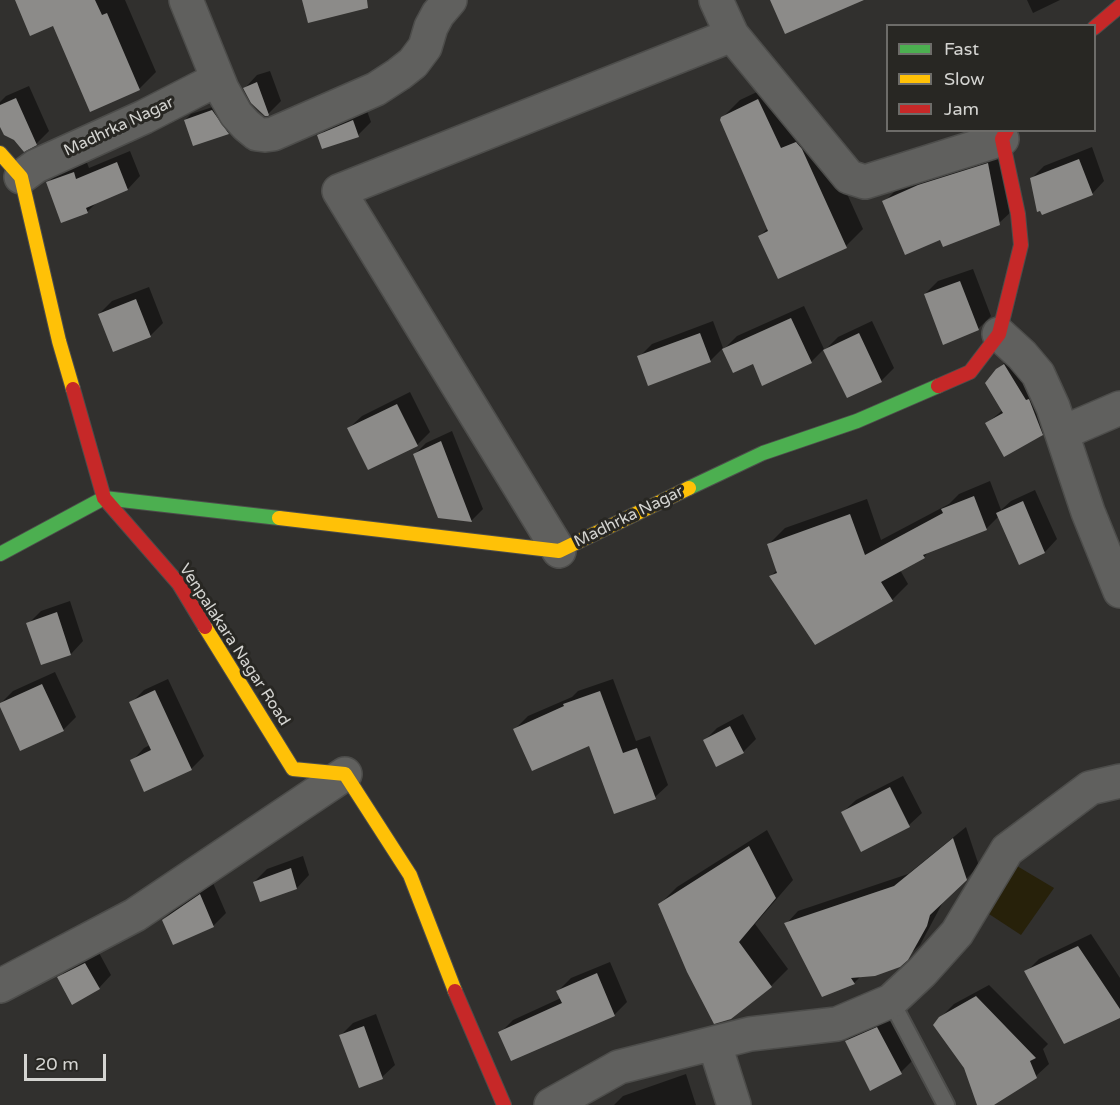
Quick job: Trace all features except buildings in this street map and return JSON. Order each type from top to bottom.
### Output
[{"type":"street","points":[[186,0],[218,80],[236,114],[257,134],[273,134],[376,89],[399,74],[413,63],[425,47],[431,27],[450,0]]},
{"type":"street","name":"Madhrka Nagar","points":[[104,498],[559,551],[763,453],[857,421],[970,372],[999,334],[1021,245],[1005,135],[865,182],[849,177],[732,35],[716,0]]},
{"type":"street","points":[[1096,27],[1120,6]]},
{"type":"street","points":[[559,551],[339,191],[732,35]]},
{"type":"street","name":"Madhrka Nagar","points":[[10,165],[36,166],[144,117],[218,80]]},
{"type":"street","name":"Venpalakara Nagar Road","points":[[10,165],[104,498],[179,584],[293,769],[345,774]]},
{"type":"street","points":[[999,334],[1022,355],[1038,374],[1053,406],[1088,512],[1120,591]]},
{"type":"street","points":[[1062,433],[1120,408]]},
{"type":"street","points":[[0,554],[104,498]]},
{"type":"street","points":[[0,986],[135,915],[345,774],[410,875],[447,971],[504,1105]]},
{"type":"street","points":[[551,1105],[619,1067],[715,1045],[750,1034],[837,1024],[891,1001],[922,972],[957,933],[1007,850],[1090,788],[1120,781]]},
{"type":"street","points":[[715,1045],[734,1105]]},
{"type":"lane","points":[[891,1001],[946,1105]]},
{"type":"shaded area","points":[[1017,866],[1054,888],[1021,935],[986,912]]},
{"type":"traffic: fast","points":[[689,488],[763,453],[857,421],[938,386]]},
{"type":"traffic: fast","points":[[0,554],[104,498],[279,518]]},
{"type":"traffic: slow","points":[[0,153],[21,177],[59,341],[73,389]]},
{"type":"traffic: slow","points":[[279,518],[559,551],[689,488]]},
{"type":"traffic: slow","points":[[205,627],[293,769],[345,774],[410,875],[455,991]]},
{"type":"traffic: jam","points":[[1096,26],[1120,6]]},
{"type":"traffic: jam","points":[[938,386],[970,372],[999,334],[1021,245],[1018,214],[1002,139],[1006,132]]},
{"type":"traffic: jam","points":[[73,389],[104,498],[179,584],[205,627]]},
{"type":"traffic: jam","points":[[455,991],[504,1105]]}]
